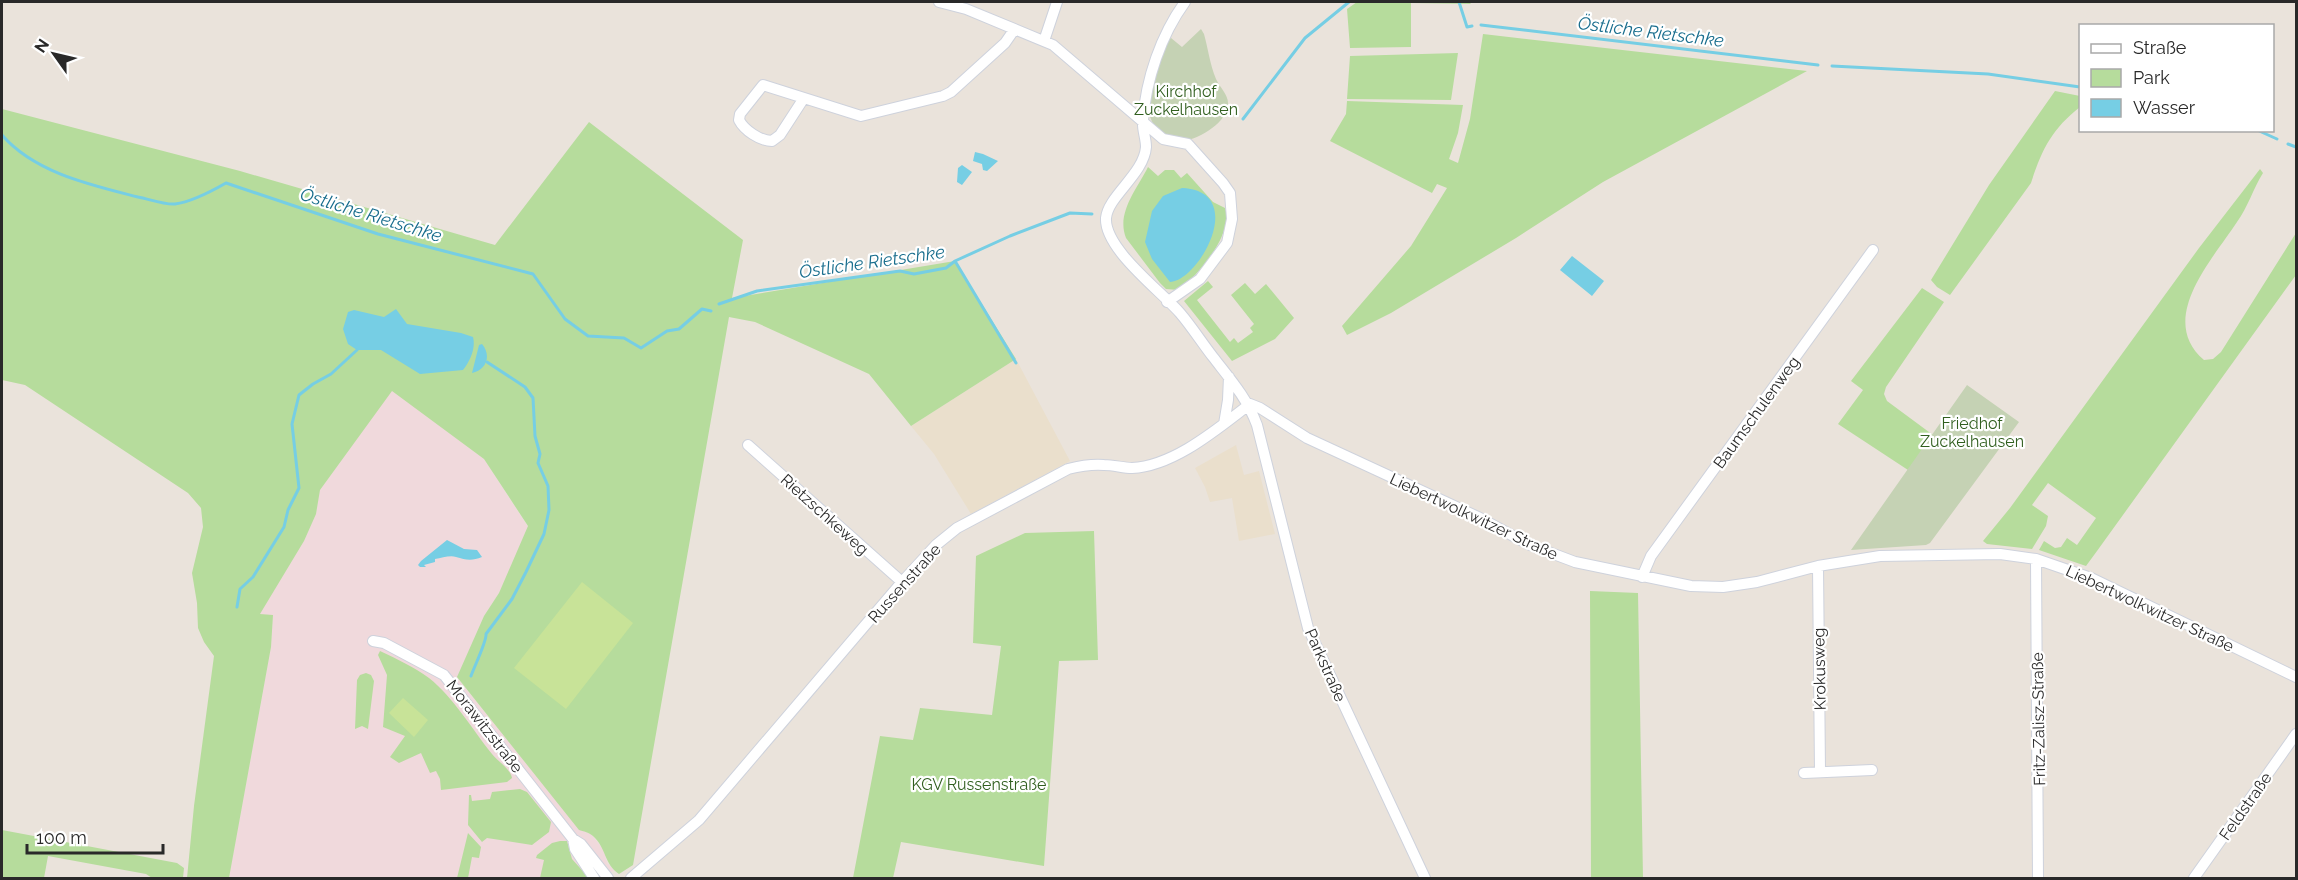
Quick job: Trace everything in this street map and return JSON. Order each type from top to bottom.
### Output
[{"type":"street","points":[[939,2],[966,9],[1044,41],[1063,53],[1163,139],[1188,144],[1230,193],[1232,219],[1227,243],[1196,283],[1167,302]]},
{"type":"street","points":[[1044,41],[1057,2]]},
{"type":"street","points":[[1185,2],[1172,22],[1152,70],[1143,123],[1144,154],[1137,169],[1108,210],[1107,222],[1115,242],[1128,261],[1145,281],[1179,312],[1250,404]]},
{"type":"street","points":[[804,99],[780,135],[772,141],[761,138],[742,126],[739,120],[748,103],[764,85],[861,116],[943,96],[951,92],[1005,43],[1014,30]]},
{"type":"street","name":"Baumschulenweg","points":[[1642,577],[1651,556],[1874,250]]},
{"type":"street","points":[[1224,424],[1229,398],[1229,376]]},
{"type":"street","name":"Liebertwolkwitzer Straße","points":[[1250,404],[1307,438],[1478,517],[1530,545],[1575,562],[1691,586],[1723,587],[1757,582],[1818,566],[1880,556],[2000,554],[2036,559],[2091,578],[2296,677]]},
{"type":"street","name":"Russenstraße","points":[[631,879],[699,820],[902,582],[936,545],[957,528],[1059,473],[1082,465],[1131,468],[1161,463],[1224,424],[1250,404]]},
{"type":"street","name":"Parkstraße","points":[[1250,404],[1308,628],[1425,879]]},
{"type":"street","name":"Rietzschkeweg","points":[[748,445],[902,582]]},
{"type":"street","name":"Fritz-Zalisz-Straße","points":[[2036,559],[2038,879]]},
{"type":"street","name":"Krokusweg","points":[[1818,566],[1820,771]]},
{"type":"street","name":"Morawitzstraße","points":[[373,641],[384,643],[444,675],[573,839],[581,844],[608,879]]},
{"type":"street","name":"Feldstraße","points":[[2194,879],[2296,734]]},
{"type":"street","points":[[1804,772],[1872,770]]},
{"type":"street","name":"Morawitzstraße","points":[[573,839],[575,849],[594,879]]},
{"type":"shaded area","points":[[1016,359],[1070,461],[971,514],[934,454],[911,426]]},
{"type":"shaded area","points":[[392,390],[484,459],[528,527],[499,593],[484,616],[457,678],[579,829],[592,835],[604,851],[607,863],[614,870],[603,878],[229,878],[271,647],[273,616],[259,614],[304,541],[316,514],[320,490]]},
{"type":"shaded area","points":[[1236,445],[1244,475],[1259,471],[1275,534],[1239,541],[1232,498],[1210,502],[1195,468]]},
{"type":"green space","points":[[1357,2],[1469,2],[1471,4],[1411,3],[1411,47],[1350,48],[1347,9]]},
{"type":"green space","name":"Kirchhof Zuckelhausen","points":[[1201,29],[1214,74],[1228,101],[1227,111],[1218,123],[1204,134],[1179,140],[1154,126],[1147,110],[1153,81],[1166,40],[1171,38],[1182,47]]},
{"type":"green space","points":[[1483,34],[1807,71],[1603,182],[1516,238],[1391,313],[1347,335],[1342,326],[1411,246],[1447,188],[1437,184],[1432,193],[1330,141],[1346,114],[1347,101],[1463,105],[1458,133],[1449,159],[1458,163],[1470,119]]},
{"type":"green space","points":[[1458,53],[1451,100],[1347,99],[1350,56]]},
{"type":"green space","points":[[2055,91],[2079,96],[2079,108],[2062,123],[2049,140],[2031,183],[1950,295],[1931,280],[1989,185]]},
{"type":"green space","points":[[2,109],[240,171],[495,245],[589,122],[743,240],[732,298],[955,261],[1016,359],[911,426],[869,374],[755,322],[729,317],[633,865],[619,874],[610,865],[597,840],[590,834],[579,830],[457,677],[484,616],[499,593],[528,526],[484,459],[392,391],[320,490],[316,514],[304,541],[260,614],[273,615],[271,647],[229,878],[187,878],[214,656],[198,628],[192,573],[203,527],[201,508],[188,493],[25,385],[2,380]]},
{"type":"green space","points":[[1148,167],[1158,176],[1165,170],[1174,170],[1181,178],[1187,173],[1213,202],[1225,208],[1224,230],[1219,241],[1204,264],[1179,290],[1166,289],[1126,238],[1124,219],[1126,210]]},
{"type":"green space","points":[[2260,169],[2263,173],[2244,210],[2203,271],[2194,290],[2187,308],[2186,326],[2191,344],[2204,360],[2213,359],[2221,352],[2296,233],[2296,275],[2097,551],[2086,566],[2039,550],[2044,541],[2055,548],[2061,547],[2067,538],[2077,545],[2096,518],[2048,483],[2032,505],[2048,516],[2046,526],[2032,549],[1987,544],[1983,541],[2010,508],[2199,248]]},
{"type":"green space","points":[[1208,281],[1213,287],[1197,300],[1230,342],[1234,338],[1238,343],[1253,332],[1250,328],[1254,324],[1231,295],[1245,283],[1255,294],[1266,284],[1294,318],[1275,339],[1232,361],[1184,301]]},
{"type":"green space","points":[[1922,288],[1944,302],[1886,387],[1884,394],[1887,401],[1933,435],[1908,470],[1838,424],[1863,390],[1851,381]]},
{"type":"green space","name":"Friedhof Zuckelhausen","points":[[1967,385],[2019,422],[1930,543],[1851,550]]},
{"type":"green space","name":"KGV Russenstraße","points":[[1094,531],[1098,660],[1059,661],[1044,866],[901,842],[893,878],[853,878],[880,736],[913,740],[920,708],[992,715],[1001,646],[973,643],[976,556],[1025,533]]},
{"type":"green space","points":[[582,582],[633,623],[566,709],[514,668]]},
{"type":"green space","points":[[1590,591],[1638,593],[1643,878],[1591,878]]},
{"type":"green space","points":[[380,651],[417,670],[438,686],[455,704],[492,754],[509,771],[512,778],[507,782],[441,790],[440,779],[436,771],[430,773],[421,753],[399,763],[390,757],[405,736],[383,727],[387,675],[378,655]]},
{"type":"green space","points":[[366,673],[371,675],[374,681],[368,729],[362,726],[355,729],[357,680],[360,675]]},
{"type":"green space","points":[[403,698],[428,720],[414,737],[389,713]]},
{"type":"green space","points":[[520,789],[527,792],[551,822],[549,832],[532,845],[487,838],[482,842],[468,825],[469,795],[472,801],[490,799],[492,792]]},
{"type":"green space","points":[[2,830],[177,863],[184,868],[183,878],[152,878],[146,874],[48,856],[44,878],[2,878]]},
{"type":"green space","points":[[468,833],[481,847],[479,858],[472,857],[468,878],[457,878]]},
{"type":"green space","points":[[567,841],[572,859],[589,878],[540,878],[544,860],[536,858],[537,855],[552,843]]},
{"type":"water","points":[[975,152],[998,161],[987,171],[983,170],[982,164],[973,161]]},
{"type":"water","points":[[962,165],[972,172],[962,185],[957,182],[958,168]]},
{"type":"water","points":[[1182,188],[1202,193],[1212,204],[1215,219],[1212,236],[1194,267],[1182,278],[1170,282],[1152,259],[1145,242],[1152,211],[1163,196]]},
{"type":"water","points":[[1572,256],[1604,281],[1592,296],[1560,270]]},
{"type":"water","points":[[396,309],[407,324],[473,337],[472,354],[463,370],[420,374],[381,350],[357,350],[348,344],[343,329],[348,312],[354,310],[384,317]]},
{"type":"water","points":[[482,344],[487,353],[486,362],[481,369],[472,373],[479,345]]},
{"type":"water","points":[[447,540],[464,549],[477,550],[482,557],[469,560],[449,556],[435,559],[435,562],[424,565],[426,567],[418,565]]},
{"type":"waterway","name":"Östliche Rietschke","points":[[1243,119],[1305,38],[1349,2]]},
{"type":"waterway","name":"Östliche Rietschke","points":[[1459,2],[1467,27],[1472,26]]},
{"type":"waterway","name":"Östliche Rietschke","points":[[1481,25],[1818,65]]},
{"type":"waterway","name":"Östliche Rietschke","points":[[1832,66],[1988,74],[2079,87]]},
{"type":"waterway","name":"Östliche Rietschke","points":[[2261,132],[2277,139]]},
{"type":"waterway","name":"Östliche Rietschke","points":[[2,135],[31,159],[65,176],[161,203],[181,203],[208,193],[226,183],[378,234],[533,274],[565,319],[588,336],[624,338],[641,348],[667,331],[679,329],[702,309],[711,311]]},
{"type":"waterway","name":"Östliche Rietschke","points":[[2288,144],[2296,147]]},
{"type":"waterway","name":"Östliche Rietschke","points":[[719,304],[757,291],[900,271],[914,274],[946,268],[955,261],[1010,236],[1070,213],[1092,214]]},
{"type":"waterway","points":[[955,261],[1016,363]]},
{"type":"waterway","points":[[237,607],[240,589],[253,577],[284,527],[288,510],[299,488],[292,424],[299,395],[331,374],[357,350]]},
{"type":"waterway","points":[[471,676],[486,634],[512,599],[544,534],[549,510],[548,486],[538,463],[540,454],[535,436],[533,398],[525,387],[487,362]]}]
